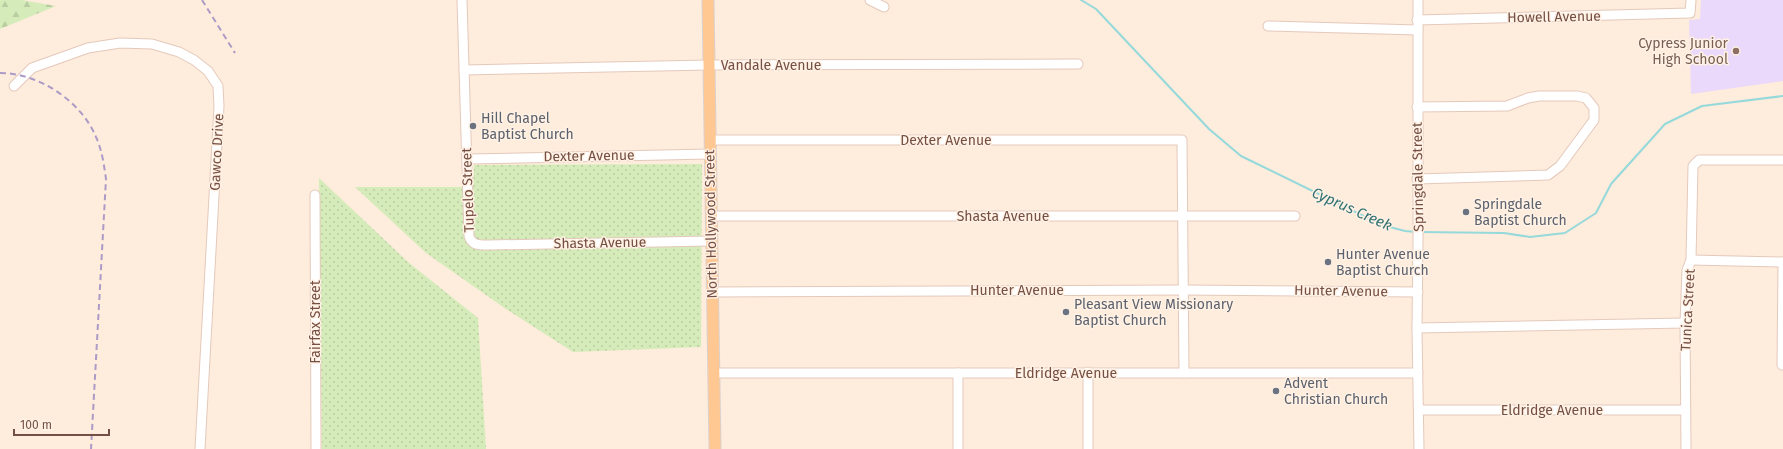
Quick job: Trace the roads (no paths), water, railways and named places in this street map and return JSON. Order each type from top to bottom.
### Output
[{"type":"main road","name":"North Hollywood Street","points":[[708,0],[714,449]]},
{"type":"street","name":"Tupelo Street","points":[[462,0],[468,159],[469,236],[475,244],[489,245]]},
{"type":"street","points":[[870,0],[884,7]]},
{"type":"street","name":"Springdale Street","points":[[1418,0],[1417,328],[1419,449]]},
{"type":"street","name":"Howell Avenue","points":[[1417,20],[1690,13],[1691,0]]},
{"type":"street","points":[[1268,26],[1418,30]]},
{"type":"street","name":"Gawco Drive","points":[[14,86],[32,68],[88,48],[120,43],[152,44],[179,52],[194,60],[208,71],[218,86],[219,106],[200,449]]},
{"type":"street","name":"Vandale Avenue","points":[[464,70],[709,65],[1078,64]]},
{"type":"street","points":[[1417,107],[1507,106],[1533,96],[1577,96],[1589,100],[1594,108],[1595,116],[1592,123],[1560,166],[1548,176],[1418,179]]},
{"type":"street","name":"Dexter Avenue","points":[[710,140],[1182,140],[1184,216]]},
{"type":"street","name":"Dexter Avenue","points":[[468,159],[710,154]]},
{"type":"street","name":"Tunica Street","points":[[1686,449],[1685,323],[1688,270],[1691,260],[1693,166],[1699,160],[1783,160]]},
{"type":"street","name":"Fairfax Street","points":[[315,195],[316,449]]},
{"type":"street","name":"Shasta Avenue","points":[[711,216],[1295,216]]},
{"type":"street","points":[[1184,216],[1184,373]]},
{"type":"street","name":"Shasta Avenue","points":[[489,245],[712,241]]},
{"type":"street","points":[[1691,260],[1783,262],[1782,365]]},
{"type":"street","name":"Hunter Avenue","points":[[712,292],[1184,290],[1418,292]]},
{"type":"street","points":[[1417,328],[1685,323]]},
{"type":"street","points":[[1088,372],[1088,449]]},
{"type":"street","name":"Eldridge Avenue","points":[[714,373],[1418,373]]},
{"type":"street","points":[[958,373],[958,449]]},
{"type":"street","name":"Eldridge Avenue","points":[[1419,410],[1685,410]]},
{"type":"waterway","name":"Cyprus Creek","points":[[1081,0],[1096,9],[1209,129],[1241,156],[1382,225],[1405,231],[1416,232]]},
{"type":"waterway","name":"Cyprus Creek","points":[[1420,232],[1504,233],[1530,237],[1565,233],[1596,213],[1611,184],[1665,124],[1702,106],[1783,96]]},
{"type":"railway","points":[[202,0],[235,53]]},
{"type":"railway","points":[[0,73],[15,74],[44,84],[69,101],[89,124],[98,142],[104,163],[106,179],[91,449]]},
{"type":"place","name":"Cypress Junior High School","points":[[1736,51]]},
{"type":"place","name":"Hill Chapel Baptist Church","points":[[473,126]]},
{"type":"place","name":"Springdale Baptist Church","points":[[1466,212]]},
{"type":"place","name":"Hunter Avenue Baptist Church","points":[[1328,262]]},
{"type":"place","name":"Pleasant View Missionary Baptist Church","points":[[1066,312]]},
{"type":"place","name":"Advent Christian Church","points":[[1276,391]]}]
